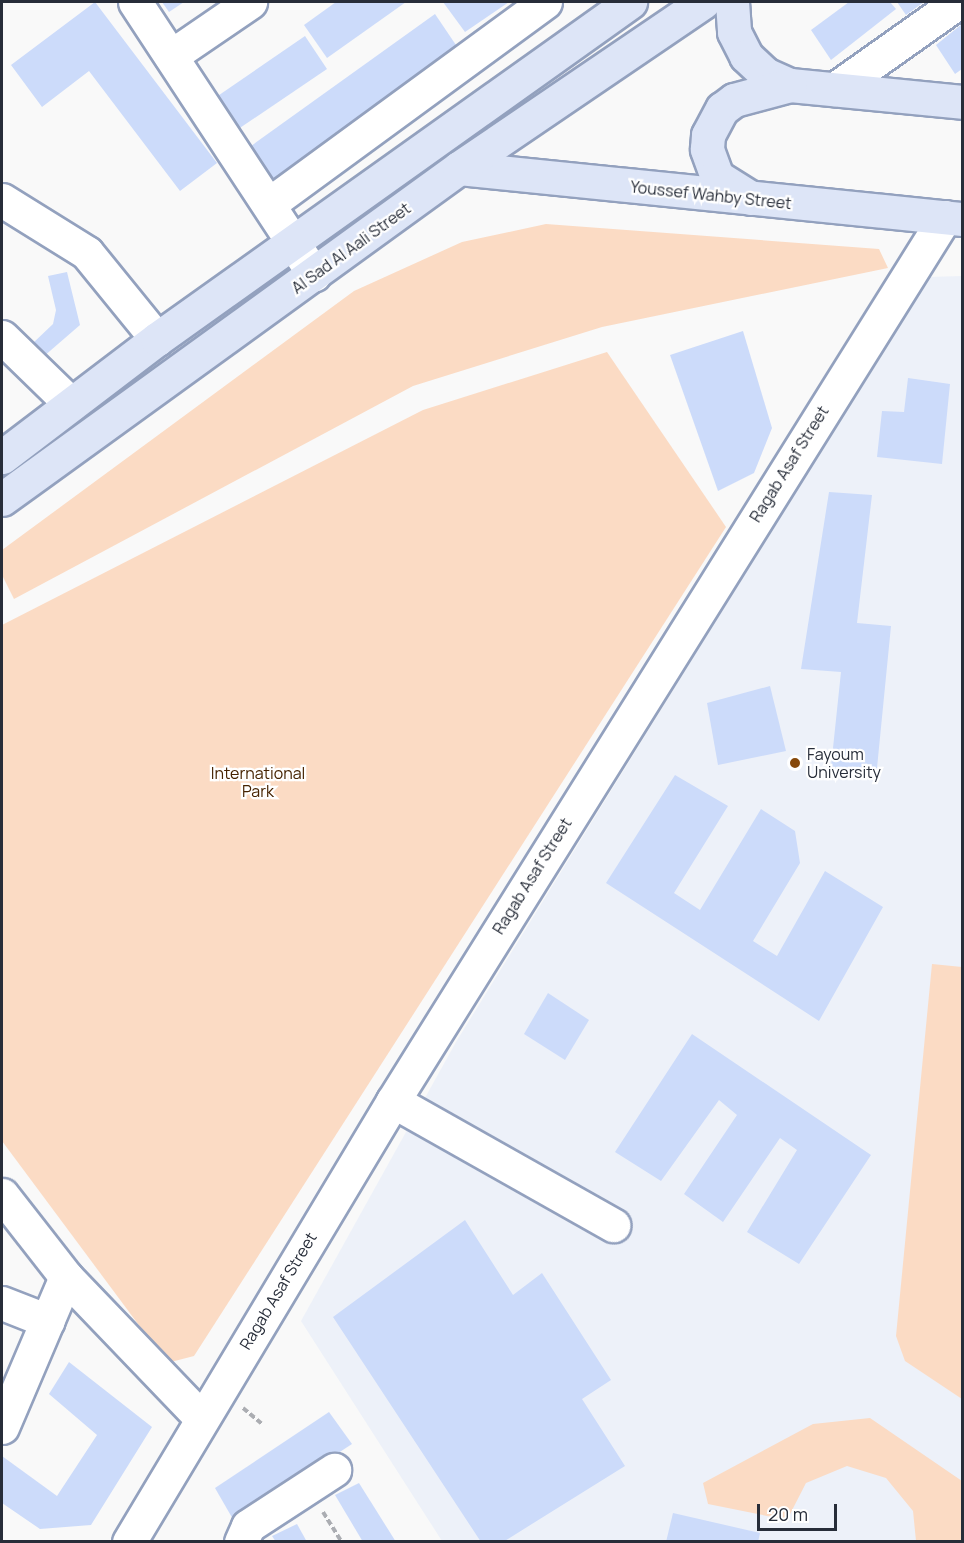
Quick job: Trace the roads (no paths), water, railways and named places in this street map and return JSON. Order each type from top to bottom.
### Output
[{"type":"main road","points":[[2,457],[157,339],[292,241],[630,2]]},
{"type":"main road","name":"Al Sad Al Aali Street","points":[[2,499],[315,275],[459,168],[704,2]]},
{"type":"main road","points":[[732,2],[734,32],[746,56],[765,74],[790,86]]},
{"type":"main road","points":[[758,201],[717,177],[707,149],[708,135],[722,109],[734,100],[790,86],[963,102]]},
{"type":"main road","name":"Youssef Wahby Street","points":[[459,168],[758,201],[954,218]]},
{"type":"main road","points":[[219,294],[242,327]]},
{"type":"street","points":[[135,2],[315,275]]},
{"type":"street","points":[[171,56],[250,2]]},
{"type":"street","points":[[269,204],[545,2]]},
{"type":"street","points":[[835,89],[958,2]]},
{"type":"street","points":[[2,200],[87,253],[157,339]]},
{"type":"street","name":"Ragab Asaf Street","points":[[129,1542],[201,1418],[393,1101],[954,218]]},
{"type":"street","points":[[2,337],[71,404]]},
{"type":"street","points":[[393,1101],[613,1225]]},
{"type":"street","points":[[2,1195],[66,1277],[201,1418]]},
{"type":"street","points":[[2,1427],[66,1277]]},
{"type":"street","points":[[2,1303],[48,1321]]},
{"type":"street","points":[[241,1542],[248,1526],[333,1470]]},
{"type":"place","name":"Fayoum University","points":[[795,763]]},
{"type":"park label","name":"International Park","points":[[258,782]]}]
